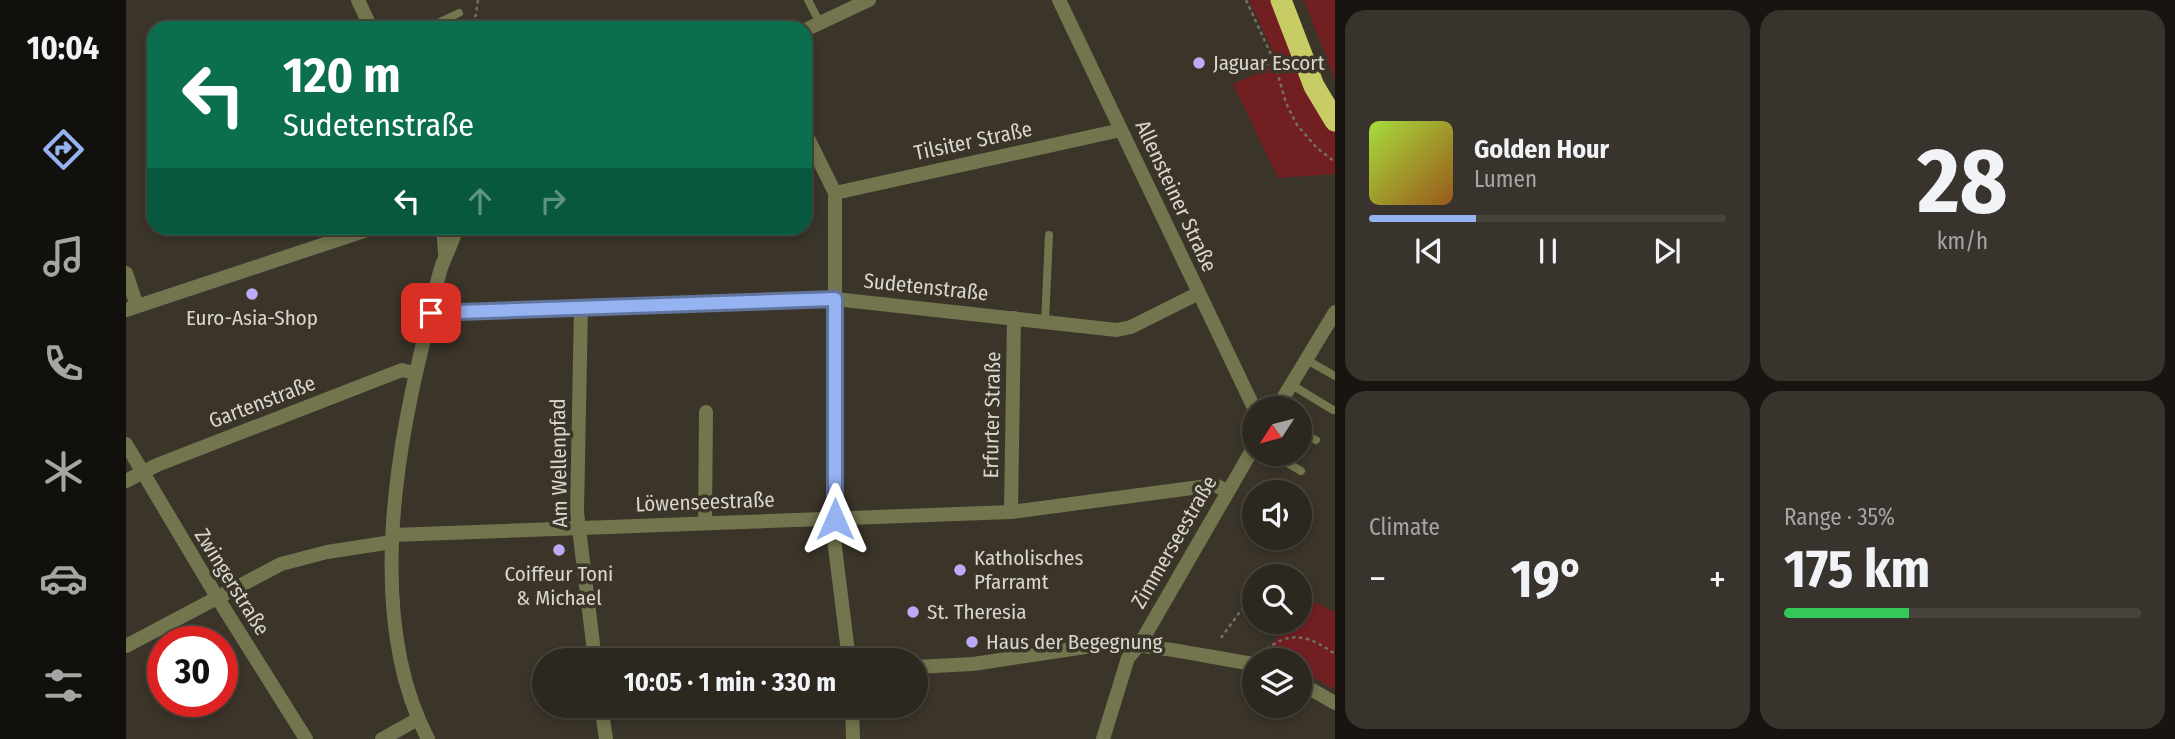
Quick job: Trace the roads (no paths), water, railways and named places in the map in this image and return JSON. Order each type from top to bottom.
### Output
[{"type":"highway","points":[[1281,0],[1314,86],[1335,121]]},
{"type":"highway","points":[[1290,0],[1313,66],[1335,110]]},
{"type":"street","points":[[358,0],[368,21]]},
{"type":"street","points":[[812,27],[869,0]]},
{"type":"street","name":"Allensteiner Straße","points":[[1059,0],[1248,396]]},
{"type":"street","name":"Tilsiter Straße","points":[[835,193],[1121,131]]},
{"type":"street","points":[[812,146],[835,193],[833,531],[848,648]]},
{"type":"street","points":[[126,273],[131,308],[352,235]]},
{"type":"street","points":[[443,235],[445,258]]},
{"type":"street","points":[[428,739],[418,719],[406,680],[397,631],[393,538],[403,428],[445,258],[454,235]]},
{"type":"street","name":"Sudetenstraße","points":[[431,313],[835,299],[1122,330],[1199,293]]},
{"type":"street","name":"Am Wellenpfad","points":[[580,307],[577,512],[594,648]]},
{"type":"street","points":[[1286,396],[1335,313]]},
{"type":"street","name":"Erfurter Straße","points":[[1011,512],[1014,318]]},
{"type":"street","name":"Gartenstraße","points":[[126,481],[157,465],[402,370],[415,373]]},
{"type":"street","points":[[705,522],[706,412]]},
{"type":"street","name":"Zwingerstraße","points":[[126,444],[141,473],[306,739]]},
{"type":"street","name":"Zimmerseestraße","points":[[1103,739],[1128,658],[1140,644],[1242,466]]},
{"type":"street","name":"Löwenseestraße","points":[[126,646],[292,560],[393,538],[705,522],[1011,512],[1215,485],[1227,491]]},
{"type":"street","points":[[928,666],[973,664],[1099,645],[1140,644],[1242,662]]},
{"type":"street","points":[[1312,690],[1335,703]]},
{"type":"street","points":[[603,718],[606,739]]},
{"type":"street","points":[[852,718],[853,739]]},
{"type":"street","points":[[382,739],[418,719]]},
{"type":"lane","points":[[808,0],[820,23]]},
{"type":"lane","points":[[442,21],[459,13]]},
{"type":"lane","points":[[1045,322],[1049,235]]},
{"type":"lane","points":[[1307,360],[1335,376]]},
{"type":"lane","points":[[1293,386],[1333,410]]},
{"type":"lane","points":[[1292,466],[1301,471]]},
{"type":"place","name":"Jaguar Escort","points":[[1199,63]]},
{"type":"place","name":"Euro-Asia-Shop","points":[[252,294]]},
{"type":"place","name":"Coiffeur Toni & Michael","points":[[559,550]]},
{"type":"place","name":"Katholisches Pfarramt","points":[[960,570]]},
{"type":"place","name":"St. Theresia","points":[[913,612]]},
{"type":"place","name":"Haus der Begegnung","points":[[972,642]]}]
